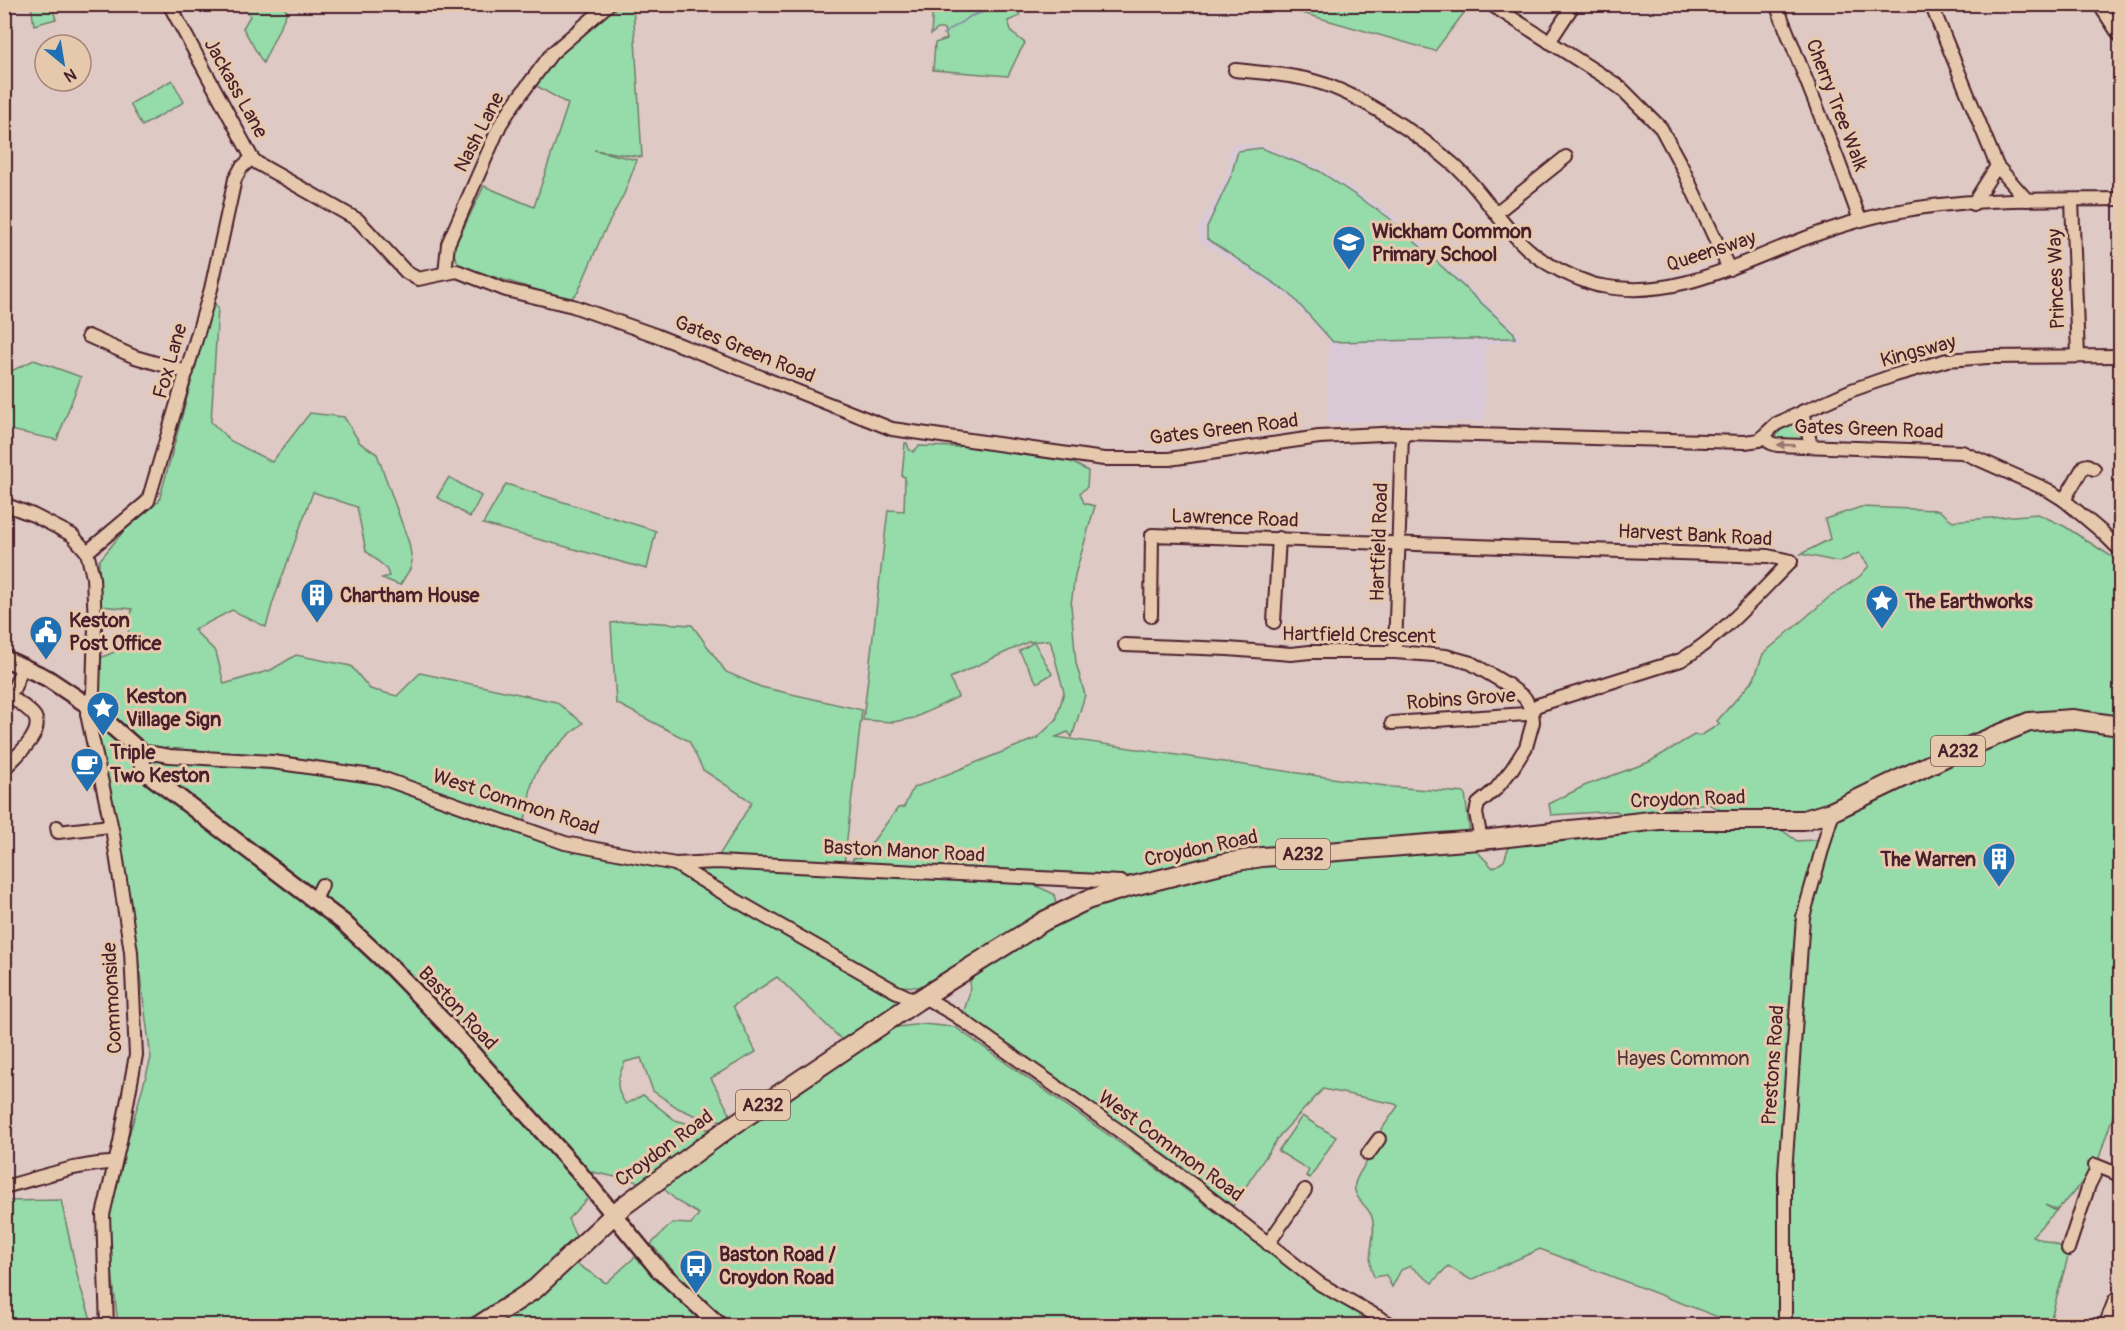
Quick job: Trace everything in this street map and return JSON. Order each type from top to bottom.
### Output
[{"type":"highway","name":"Croydon Road","points":[[478,1326],[535,1289],[613,1215],[726,1130],[921,999],[1065,910],[1087,900],[1177,874],[1249,859],[1481,840],[1645,821],[1804,820],[1830,812],[1966,747],[2029,722],[2072,718],[2121,726]]},
{"type":"main road","points":[[4,658],[55,682],[89,706],[140,751]]},
{"type":"main road","name":"Baston Road","points":[[140,751],[143,766],[151,776],[343,922],[392,968],[444,1022],[577,1170],[659,1270],[720,1326]]},
{"type":"street","name":"Jackass Lane","points":[[169,4],[252,158]]},
{"type":"street","name":"Nash Lane","points":[[445,273],[448,244],[500,125],[552,53],[609,4]]},
{"type":"street","points":[[1490,4],[1622,89],[1661,128],[1682,167],[1729,269]]},
{"type":"street","points":[[1549,42],[1574,4]]},
{"type":"street","name":"Cherry Tree Walk","points":[[1776,4],[1860,220]]},
{"type":"street","points":[[1930,4],[1997,166],[2027,200]]},
{"type":"street","points":[[2100,4],[2121,36]]},
{"type":"street","name":"Queensway","points":[[1235,70],[1317,82],[1342,91],[1406,129],[1455,166],[1528,249],[1543,261],[1563,272],[1600,286],[1655,289],[1682,284],[1860,220],[1902,211],[2027,200],[2121,199]]},
{"type":"street","points":[[1496,213],[1566,157]]},
{"type":"street","name":"Gates Green Road","points":[[252,158],[358,220],[406,272],[418,279],[457,271],[506,290],[573,306],[645,331],[892,429],[1104,459],[1169,459],[1319,437],[1402,433],[1724,442],[1753,441],[1765,436],[1773,444],[1962,452],[2048,490],[2064,500],[2121,550]]},
{"type":"street","name":"Fox Lane","points":[[87,552],[148,501],[211,289],[235,179],[241,168],[252,158]]},
{"type":"street","points":[[1973,204],[1997,166]]},
{"type":"street","name":"Princes Way","points":[[2072,200],[2078,356]]},
{"type":"street","points":[[88,336],[135,357],[187,372]]},
{"type":"street","name":"Kingsway","points":[[1765,436],[1776,424],[1803,411],[1892,376],[1955,358],[2121,356]]},
{"type":"street","points":[[1803,411],[1811,446]]},
{"type":"street","name":"Hartfield Road","points":[[1395,652],[1402,433]]},
{"type":"street","points":[[2064,500],[2084,466],[2087,465],[2094,469]]},
{"type":"street","points":[[4,504],[33,514],[72,535],[87,552]]},
{"type":"street","name":"Gates Green Road","points":[[2102,532],[2108,532],[2121,538]]},
{"type":"street","name":"Lawrence Road","points":[[1151,616],[1152,535],[1398,542]]},
{"type":"street","points":[[1274,622],[1279,538]]},
{"type":"street","name":"Harvest Bank Road","points":[[1398,542],[1768,556],[1791,561],[1699,649],[1659,667],[1538,705],[1532,711]]},
{"type":"street","name":"Commonside","points":[[87,552],[93,577],[94,625],[93,693],[88,717],[110,826],[131,952],[136,1055],[103,1215],[107,1326]]},
{"type":"street","name":"Hartfield Crescent","points":[[1125,645],[1291,654],[1395,652],[1446,656],[1471,663],[1508,685],[1525,698],[1532,711]]},
{"type":"street","points":[[4,769],[34,736],[37,726],[35,716],[6,697],[23,666]]},
{"type":"street","points":[[1481,840],[1476,813],[1478,804],[1500,784],[1526,747],[1533,722],[1532,711]]},
{"type":"street","name":"Robins Grove","points":[[1392,723],[1526,714],[1532,711]]},
{"type":"street","points":[[94,743],[95,726],[108,723]]},
{"type":"street","name":"West Common Road","points":[[140,751],[171,756],[273,762],[379,777],[565,843],[675,864],[718,891],[896,991],[921,999],[955,1016],[1196,1186],[1320,1284],[1394,1326]]},
{"type":"street","name":"Prestons Road","points":[[1785,1326],[1785,1173],[1803,917],[1831,818],[1830,812]]},
{"type":"street","points":[[57,827],[58,832],[110,826]]},
{"type":"street","name":"Baston Manor Road","points":[[675,864],[717,862],[848,868],[1121,882],[1129,887]]},
{"type":"street","points":[[315,900],[322,885]]},
{"type":"street","points":[[1368,1154],[1379,1139]]},
{"type":"street","points":[[4,1187],[101,1163],[115,1163]]},
{"type":"street","points":[[2068,1249],[2096,1166],[2121,1175]]},
{"type":"street","points":[[1268,1244],[1305,1190]]},
{"type":"street","points":[[2105,1326],[2115,1299],[2121,1301]]},
{"type":"shaded area","name":"Wickham Common Primary School","points":[[1231,144],[1264,145],[1320,166],[1391,213],[1519,334],[1520,340],[1485,345],[1485,421],[1327,423],[1329,341],[1290,299],[1201,242],[1197,231],[1226,176]]},
{"type":"green space","points":[[951,4],[1016,5],[1020,16],[1008,21],[1012,33],[1025,43],[1008,76],[933,70],[935,43],[947,39],[944,29],[938,29],[931,34],[933,5],[944,5],[945,7]]},
{"type":"green space","points":[[31,5],[51,5],[56,19],[34,25]]},
{"type":"green space","points":[[243,5],[283,5],[287,12],[263,63],[243,28],[250,16]]},
{"type":"green space","points":[[617,5],[633,5],[642,157],[594,150],[637,160],[624,194],[601,238],[578,292],[569,300],[460,266],[454,255],[454,248],[484,186],[534,207],[568,104],[535,85],[558,56]]},
{"type":"green space","points":[[1274,5],[1470,5],[1435,51]]},
{"type":"green space","points":[[172,80],[184,102],[142,126],[130,104]]},
{"type":"green space","name":"Wickham Common Primary School","points":[[1261,148],[1319,171],[1388,217],[1514,333],[1515,338],[1333,342],[1289,293],[1207,239],[1207,227],[1231,176],[1238,151]]},
{"type":"green space","points":[[213,301],[218,308],[211,422],[231,441],[272,462],[310,413],[344,417],[360,443],[377,454],[409,543],[412,561],[400,585],[382,578],[389,576],[386,568],[366,551],[357,507],[313,492],[266,627],[232,610],[194,630],[216,652],[224,684],[271,670],[296,655],[351,666],[370,689],[397,696],[420,673],[556,702],[583,723],[556,747],[538,769],[531,787],[524,822],[380,771],[183,752],[143,745],[100,708],[100,658],[126,647],[132,609],[100,606],[99,561],[127,527],[159,501]]},
{"type":"green space","points":[[34,360],[81,377],[57,440],[5,429],[5,374]]},
{"type":"green space","points":[[1795,423],[1799,426],[1804,442],[1777,440],[1777,435],[1781,430]]},
{"type":"green space","points":[[905,443],[913,452],[919,446],[959,447],[961,443],[1064,458],[1088,471],[1087,487],[1080,493],[1084,503],[1095,506],[1075,575],[1071,605],[1076,663],[1085,695],[1072,737],[1068,732],[1056,737],[1392,787],[1465,793],[1470,836],[1165,869],[1134,876],[852,864],[853,858],[861,857],[898,808],[904,807],[913,788],[1037,738],[1056,720],[1064,692],[1050,640],[1028,642],[950,678],[958,697],[914,718],[893,722],[863,720],[888,510],[904,511],[905,477],[902,476]]},
{"type":"green space","points":[[449,477],[481,496],[470,517],[437,497]]},
{"type":"green space","points":[[506,484],[656,531],[647,569],[483,524]]},
{"type":"green space","points":[[1861,507],[1938,510],[1953,521],[2038,514],[2064,526],[2120,562],[2120,720],[2055,714],[1837,802],[1800,814],[1724,812],[1707,803],[1625,816],[1616,811],[1551,815],[1549,804],[1584,786],[1649,762],[1694,735],[1700,736],[1720,724],[1717,721],[1754,679],[1763,654],[1827,599],[1860,576],[1869,566],[1859,553],[1839,562],[1801,554],[1830,539],[1825,519]]},
{"type":"green space","points":[[631,621],[692,625],[726,672],[761,687],[862,710],[844,864],[718,857],[752,802],[703,770],[689,741],[616,703],[611,623]]},
{"type":"green space","points":[[1034,642],[1052,674],[1037,683],[1019,651]]},
{"type":"green space","name":"Hayes Common","points":[[2031,725],[2120,729],[2120,1094],[2098,1161],[2087,1177],[2057,1210],[2045,1205],[2056,1211],[2032,1236],[2070,1250],[2049,1325],[1739,1325],[1540,1249],[1471,1280],[1448,1266],[1432,1283],[1410,1266],[1401,1270],[1392,1287],[1386,1275],[1374,1277],[1371,1269],[1372,1217],[1358,1197],[1355,1184],[1359,1174],[1382,1140],[1377,1136],[1398,1106],[1395,1104],[1323,1089],[1280,1135],[1233,1206],[1021,1053],[963,1014],[969,995],[971,974],[997,956],[1095,903],[1242,866],[1472,846],[1493,868],[1504,861],[1509,846],[1643,827],[1779,828],[1797,841],[1830,839],[1832,831],[1845,811]]},
{"type":"green space","points":[[100,727],[106,727],[215,832],[326,919],[420,1008],[577,1179],[589,1197],[568,1219],[576,1237],[533,1279],[475,1316],[456,1325],[118,1325],[106,1217],[151,1058],[134,929],[97,730]]},
{"type":"green space","points":[[156,758],[330,775],[378,783],[653,863],[678,873],[895,993],[900,1002],[895,1008],[844,1042],[777,977],[733,1006],[756,1052],[711,1078],[731,1116],[723,1121],[694,1115],[678,1108],[653,1091],[641,1058],[625,1062],[620,1073],[618,1088],[626,1104],[643,1095],[675,1120],[715,1131],[643,1183],[588,1171],[382,951],[153,771]]},
{"type":"green space","points":[[682,863],[1028,882],[1054,894],[1056,904],[919,987],[901,986],[863,967],[763,909],[711,883]]},
{"type":"green space","points":[[922,1024],[955,1027],[1174,1181],[1319,1290],[1381,1325],[732,1325],[684,1283],[651,1244],[672,1223],[691,1224],[699,1214],[678,1202],[664,1189],[673,1177],[890,1028]]},
{"type":"green space","points":[[1302,1116],[1336,1137],[1310,1178],[1306,1176],[1309,1170],[1278,1151]]},
{"type":"green space","points":[[61,1200],[79,1283],[93,1325],[5,1325],[5,1201]]},
{"type":"green space","points":[[635,1257],[708,1325],[486,1326],[574,1262],[606,1283]]},
{"type":"waterway","points":[[943,34],[971,16],[983,12],[990,4]]},
{"type":"place","name":"Wickham Common Primary School","points":[[1349,271]]},
{"type":"place","name":"Chartham House","points":[[317,624]]},
{"type":"place","name":"The Earthworks","points":[[1882,630]]},
{"type":"place","name":"Keston Post Office","points":[[46,661]]},
{"type":"place","name":"Keston Village Sign","points":[[103,737]]},
{"type":"place","name":"Triple Two Keston","points":[[87,793]]},
{"type":"place","name":"The Warren","points":[[1999,888]]},
{"type":"place","name":"Baston Road / Croydon Road","points":[[696,1295]]}]
